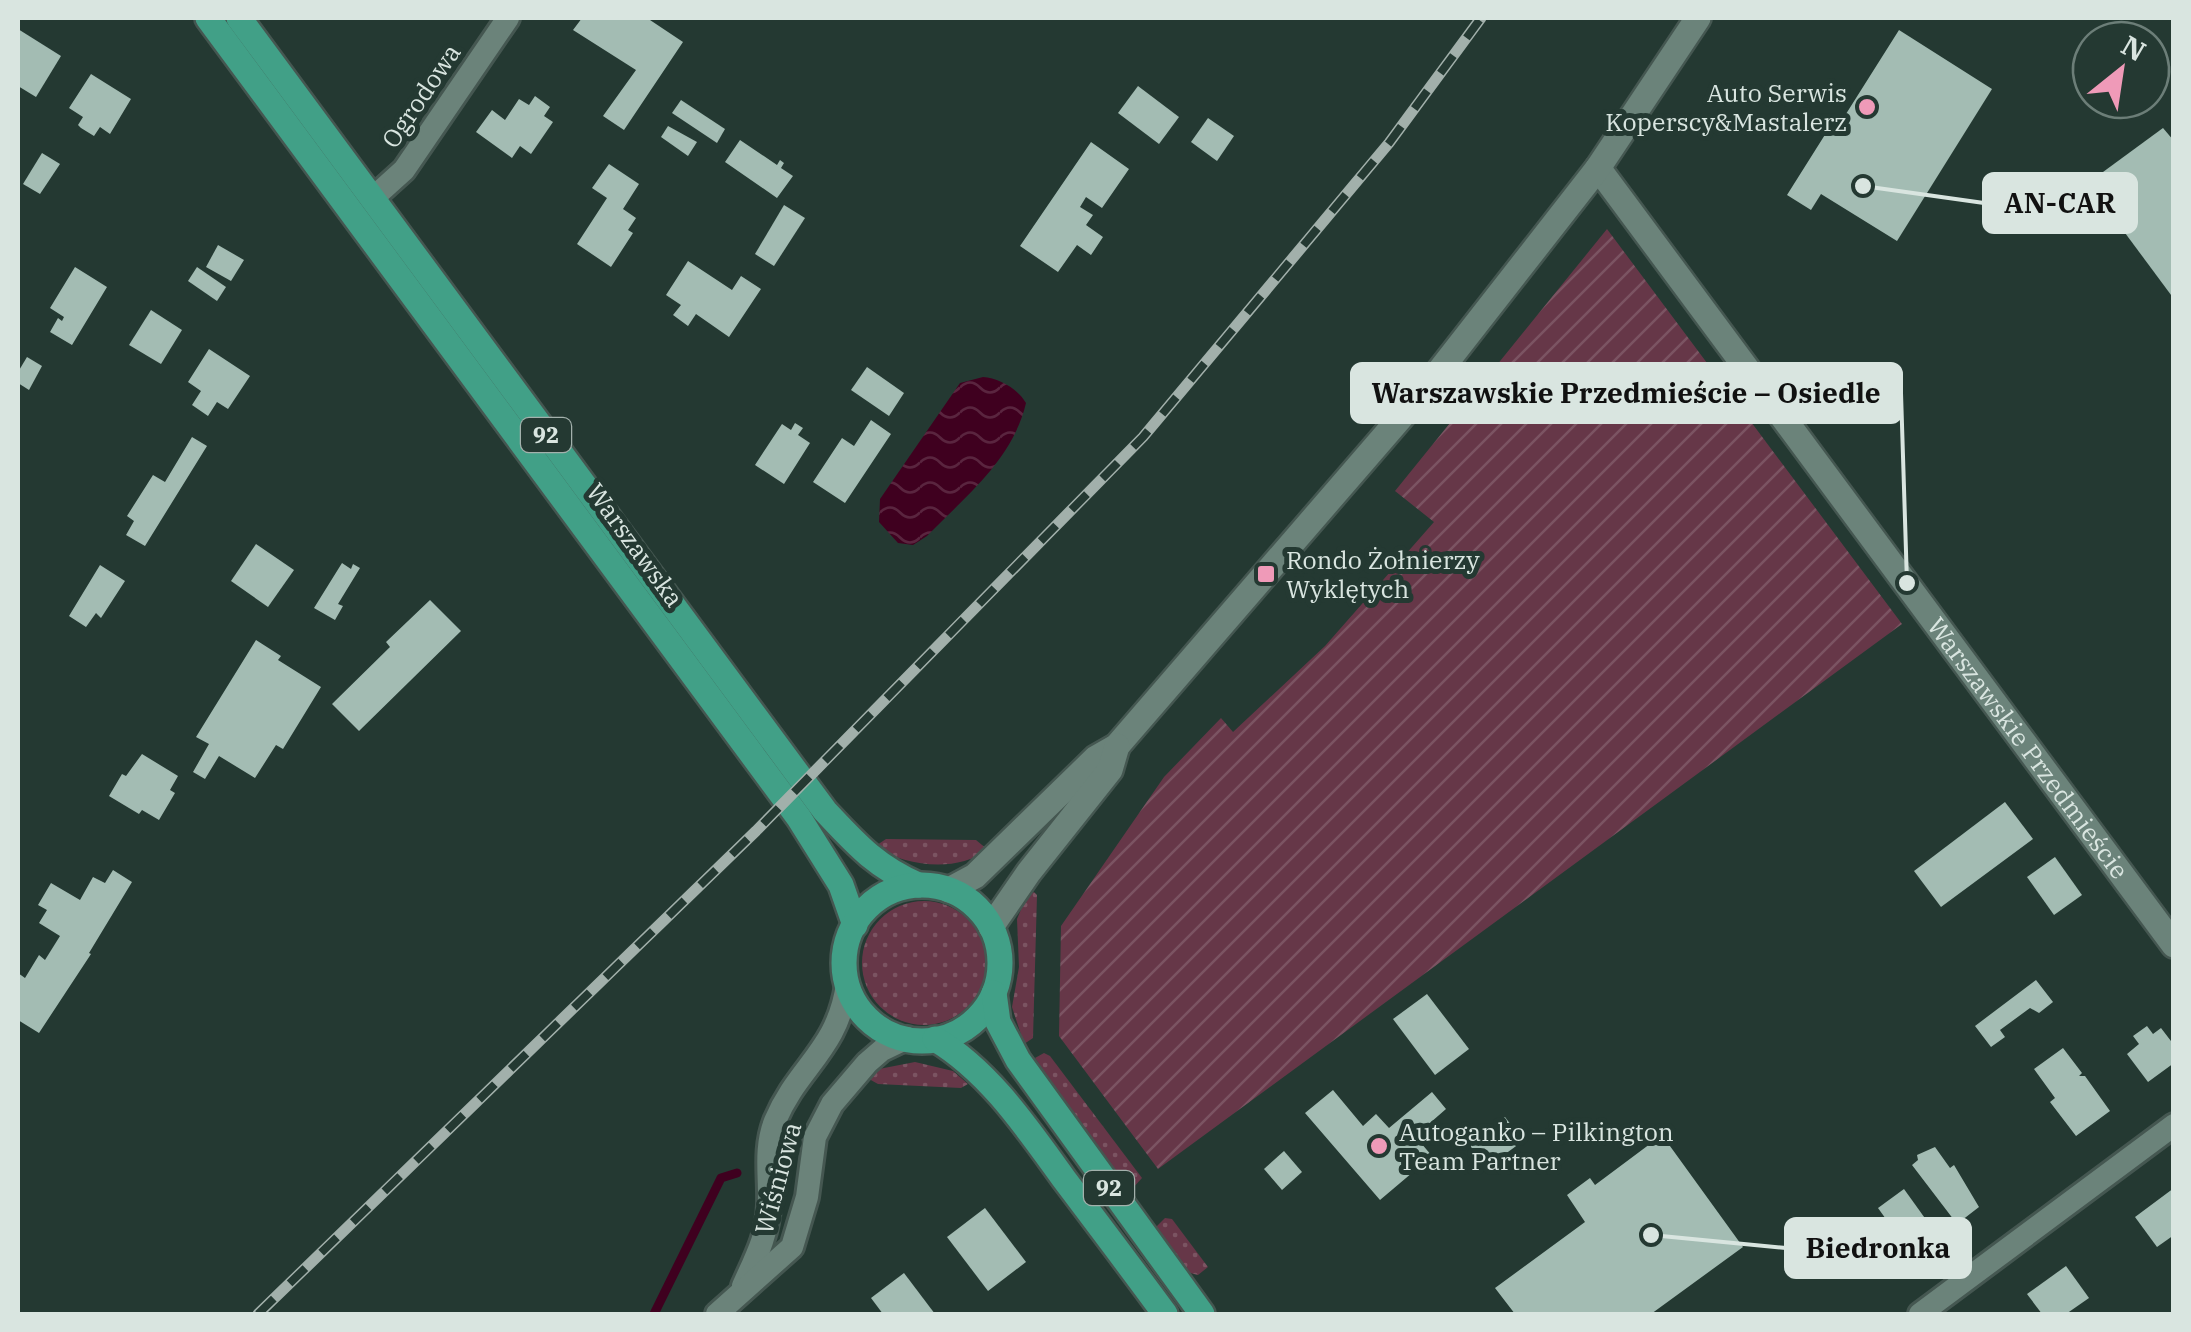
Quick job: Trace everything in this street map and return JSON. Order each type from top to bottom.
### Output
[{"type":"main road","name":"Warszawska","points":[[208,18],[798,818],[841,885],[855,926]]},
{"type":"main road","name":"Warszawska","points":[[239,18],[825,810],[872,860],[918,885]]},
{"type":"main road","points":[[918,885],[896,889],[876,900],[848,938],[844,961],[848,985],[858,1007],[874,1024],[907,1038],[934,1039],[966,1028],[983,1013],[994,993]]},
{"type":"main road","name":"92","points":[[918,885],[949,890],[978,908],[992,926],[999,948],[1000,971],[994,993],[998,1022],[1018,1060],[1202,1314]]},
{"type":"main road","name":"92","points":[[934,1039],[958,1053],[987,1082],[1044,1151],[1165,1314]]},
{"type":"street","name":"Ogrodowa","points":[[372,198],[404,170],[508,18]]},
{"type":"street","points":[[949,890],[975,876],[1096,758],[1117,746],[1428,387],[1598,168],[1698,18]]},
{"type":"street","name":"Warszawskie Przedmieście","points":[[1598,168],[2174,946]]},
{"type":"street","points":[[992,926],[1029,872],[1110,770],[1117,746]]},
{"type":"street","name":"Wiśniowa","points":[[742,1289],[765,1238],[773,1126],[792,1089],[835,1031],[848,985]]},
{"type":"street","name":"Wiśniowa","points":[[717,1314],[792,1247],[802,1219],[811,1153],[822,1119],[867,1063],[882,1050],[907,1038]]},
{"type":"street","points":[[1920,1314],[2174,1125]]},
{"type":"shaded area","points":[[1607,229],[1902,624],[1158,1169],[1059,1036],[1061,926],[1164,777],[1221,718],[1233,732],[1325,646],[1434,522],[1395,491]]},
{"type":"shaded area","points":[[886,839],[976,840],[988,850],[961,862],[931,864],[901,859],[874,847]]},
{"type":"shaded area","points":[[1027,895],[1037,895],[1033,1038],[1024,1044],[1012,1007],[1019,967],[1017,919]]},
{"type":"shaded area","points":[[924,901],[948,906],[968,919],[981,939],[986,963],[981,987],[968,1007],[948,1020],[924,1025],[900,1020],[880,1007],[867,987],[862,963],[867,939],[880,919],[900,906]]},
{"type":"shaded area","points":[[1044,1053],[1142,1178],[1131,1190],[1082,1128],[1035,1058]]},
{"type":"shaded area","points":[[915,1062],[953,1071],[968,1084],[961,1088],[878,1084],[869,1079],[879,1069]]},
{"type":"shaded area","points":[[1165,1218],[1172,1219],[1208,1267],[1198,1275],[1190,1273],[1156,1227]]},
{"type":"water","points":[[983,377],[1008,385],[1026,403],[1011,442],[986,476],[927,536],[913,545],[898,543],[879,522],[880,499],[960,383]]},
{"type":"building","points":[[582,18],[647,18],[683,42],[624,130],[603,116],[636,70],[573,30]]},
{"type":"building","points":[[18,29],[61,56],[36,97],[18,86]]},
{"type":"building","points":[[1899,30],[1992,89],[1897,241],[1821,194],[1811,210],[1787,195],[1833,122],[1839,125]]},
{"type":"building","points":[[91,74],[131,99],[110,134],[100,127],[94,136],[81,128],[78,125],[83,117],[69,108]]},
{"type":"building","points":[[1138,86],[1179,117],[1159,144],[1118,113]]},
{"type":"building","points":[[535,96],[550,107],[544,116],[553,122],[531,154],[520,146],[512,158],[476,132],[492,110],[505,120],[519,99],[529,105]]},
{"type":"building","points":[[681,100],[725,129],[717,143],[672,113]]},
{"type":"building","points":[[1208,118],[1234,136],[1217,161],[1191,142]]},
{"type":"building","points":[[668,126],[697,142],[688,156],[661,137]]},
{"type":"building","points":[[2163,128],[2174,141],[2174,299],[2088,183]]},
{"type":"building","points":[[740,140],[777,165],[780,160],[784,163],[781,168],[793,176],[777,198],[725,162]]},
{"type":"building","points":[[1091,142],[1129,169],[1102,208],[1086,197],[1080,207],[1093,215],[1086,225],[1103,237],[1091,255],[1077,245],[1058,272],[1020,246]]},
{"type":"building","points":[[42,153],[60,164],[40,194],[23,184]]},
{"type":"building","points":[[609,164],[639,184],[623,209],[636,218],[628,230],[633,233],[611,267],[577,244],[607,198],[592,188]]},
{"type":"building","points":[[784,205],[805,218],[774,266],[755,254]]},
{"type":"building","points":[[218,245],[244,260],[231,281],[206,267]]},
{"type":"building","points":[[688,261],[732,290],[741,276],[761,289],[729,337],[696,314],[688,326],[673,315],[681,305],[666,295]]},
{"type":"building","points":[[75,267],[107,287],[72,345],[50,332],[58,318],[62,321],[64,317],[50,308]]},
{"type":"building","points":[[197,267],[226,287],[217,301],[188,281]]},
{"type":"building","points":[[151,310],[182,330],[161,364],[129,345]]},
{"type":"building","points":[[209,349],[250,376],[228,409],[217,402],[208,416],[192,405],[201,391],[188,382]]},
{"type":"building","points":[[27,357],[42,366],[29,390],[18,383],[18,372]]},
{"type":"building","points":[[867,367],[904,393],[889,416],[851,390]]},
{"type":"building","points":[[871,420],[891,434],[845,503],[813,482],[842,438],[854,446]]},
{"type":"building","points":[[795,423],[803,428],[798,435],[810,443],[784,484],[755,465],[782,424],[791,430]]},
{"type":"building","points":[[192,437],[207,446],[145,546],[126,535],[134,521],[127,516],[153,475],[165,482]]},
{"type":"building","points":[[256,544],[294,570],[268,607],[231,581]]},
{"type":"building","points":[[342,563],[351,569],[353,564],[360,568],[338,604],[343,606],[335,620],[314,608]]},
{"type":"building","points":[[100,565],[125,581],[101,618],[96,613],[86,627],[69,616]]},
{"type":"building","points":[[430,600],[461,631],[359,731],[332,704],[390,647],[386,642]]},
{"type":"building","points":[[256,640],[281,656],[278,660],[321,687],[283,749],[276,745],[255,778],[219,756],[205,779],[193,772],[209,744],[196,737]]},
{"type":"building","points":[[142,754],[178,776],[170,790],[175,793],[159,820],[142,810],[139,814],[109,796],[122,774],[126,776]]},
{"type":"building","points":[[2005,802],[2033,839],[1941,907],[1914,871]]},
{"type":"building","points":[[2055,857],[2082,895],[2054,915],[2027,877]]},
{"type":"building","points":[[113,870],[132,882],[39,1033],[18,1020],[18,973],[25,978],[39,955],[45,960],[60,936],[39,923],[47,910],[38,905],[51,883],[80,900],[93,877],[105,883]]},
{"type":"building","points":[[2036,980],[2053,1002],[2039,1013],[2030,1008],[2000,1030],[2005,1037],[1991,1047],[1975,1026]]},
{"type":"building","points":[[1427,994],[1469,1049],[1435,1075],[1393,1019]]},
{"type":"building","points":[[2147,1026],[2153,1034],[2161,1028],[2174,1045],[2174,1063],[2148,1082],[2127,1054],[2139,1044],[2133,1036]]},
{"type":"building","points":[[2063,1048],[2082,1073],[2079,1076],[2085,1076],[2110,1111],[2076,1136],[2050,1102],[2055,1098],[2034,1069]]},
{"type":"building","name":"Autoganko – Pilkington Team Partner","points":[[1333,1090],[1363,1126],[1376,1114],[1389,1128],[1432,1092],[1446,1109],[1415,1136],[1432,1156],[1380,1200],[1305,1113]]},
{"type":"building","points":[[1505,1117],[1523,1141],[1486,1168],[1469,1144]]},
{"type":"building","points":[[1662,1135],[1743,1247],[1651,1314],[1515,1314],[1495,1288],[1585,1222],[1567,1195],[1590,1178],[1595,1185]]},
{"type":"building","points":[[1935,1147],[1950,1168],[1954,1165],[1979,1207],[1957,1224],[1912,1165],[1918,1160],[1917,1155]]},
{"type":"building","points":[[1284,1151],[1302,1172],[1282,1190],[1264,1169]]},
{"type":"building","points":[[2174,1188],[2174,1235],[2157,1247],[2135,1217]]},
{"type":"building","points":[[1904,1189],[1937,1235],[1911,1254],[1878,1208]]},
{"type":"building","points":[[985,1208],[1026,1262],[988,1291],[947,1237]]},
{"type":"building","points":[[2066,1266],[2089,1298],[2066,1314],[2042,1314],[2027,1294]]},
{"type":"building","points":[[904,1273],[935,1314],[883,1314],[871,1298]]},
{"type":"waterway","points":[[654,1314],[721,1178],[737,1173]]},
{"type":"railway","points":[[258,1314],[756,831],[1143,437],[1389,143],[1481,18]]},
{"type":"place","name":"Auto Serwis Koperscy&Mastalerz","points":[[1867,107]]},
{"type":"place","name":"AN-CAR","points":[[1863,186]]},
{"type":"place","name":"Rondo Żołnierzy Wyklętych","points":[[1266,574]]},
{"type":"place","name":"Warszawskie Przedmieście – Osiedle","points":[[1907,583]]},
{"type":"place","name":"Autoganko – Pilkington Team Partner","points":[[1379,1146]]},
{"type":"place","name":"Biedronka","points":[[1651,1235]]}]
